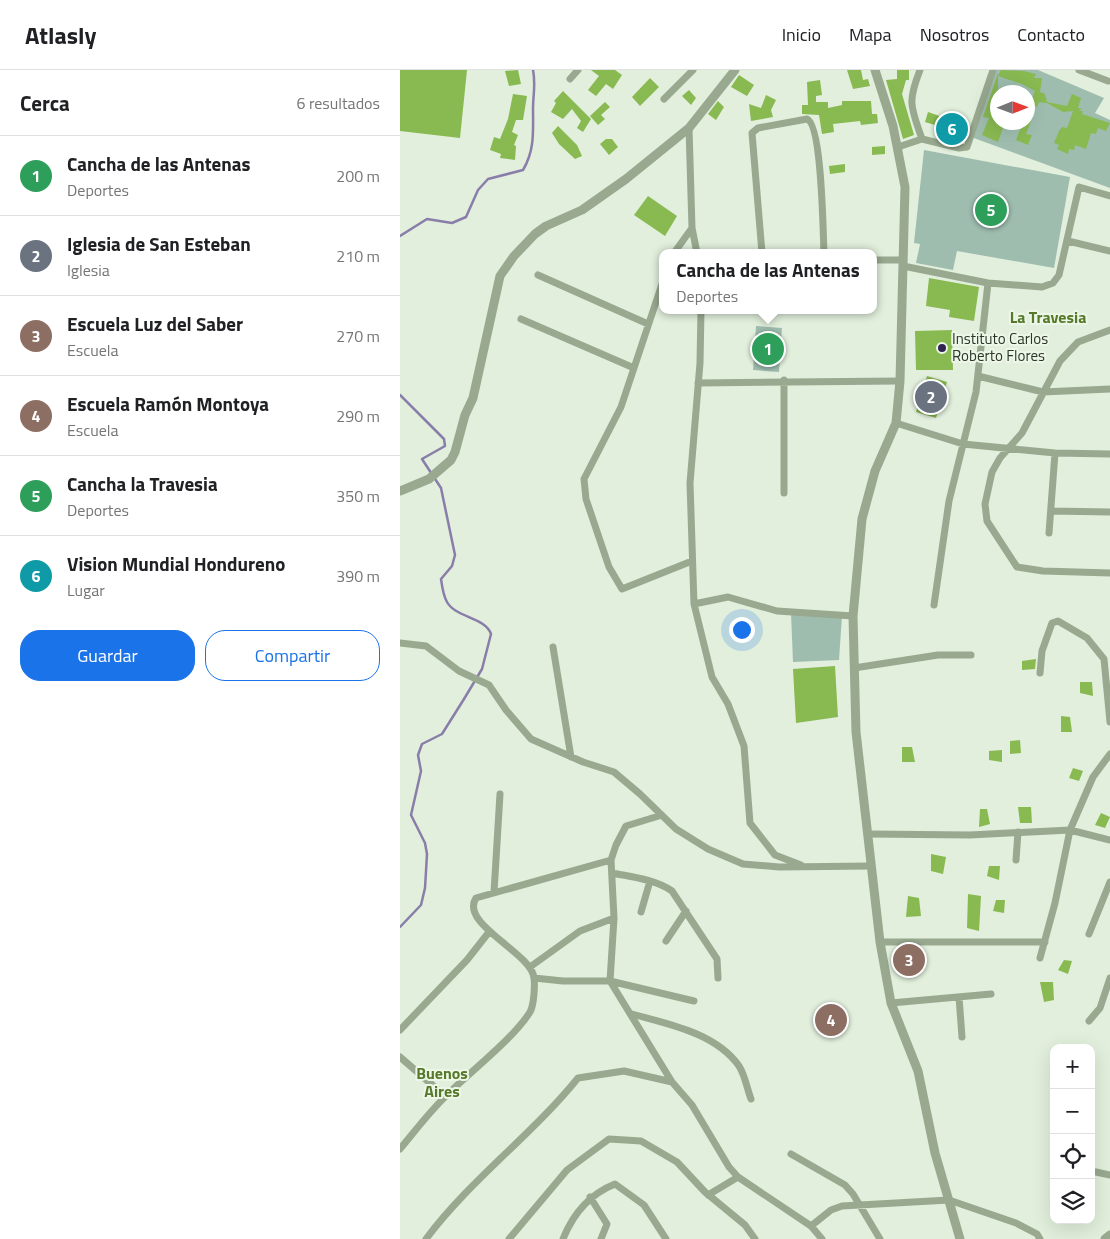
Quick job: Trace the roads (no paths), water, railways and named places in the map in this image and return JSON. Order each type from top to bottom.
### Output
[{"type":"street","points":[[570,79],[578,70]]},
{"type":"street","points":[[664,99],[693,70]]},
{"type":"street","points":[[400,491],[428,479],[438,472],[455,452],[465,415],[473,398],[500,276],[514,256],[535,234],[589,205],[626,179],[689,128],[734,70]]},
{"type":"street","points":[[875,70],[898,147],[905,188],[900,381],[896,423],[875,471],[862,519],[853,616],[856,732],[880,942],[891,1003],[918,1071],[935,1153],[960,1239]]},
{"type":"street","points":[[920,70],[910,97],[911,107],[922,139]]},
{"type":"street","points":[[898,147],[922,139],[959,148],[967,147],[993,70]]},
{"type":"street","points":[[1079,70],[1108,82]]},
{"type":"street","points":[[762,249],[752,133],[758,128],[807,118],[813,124],[820,165],[824,249]]},
{"type":"street","points":[[689,128],[692,228],[696,249]]},
{"type":"street","points":[[877,260],[903,263],[988,283],[1042,287],[1053,283],[1059,274],[1079,186],[1110,196]]},
{"type":"street","points":[[677,249],[692,228]]},
{"type":"street","points":[[1068,241],[1110,251]]},
{"type":"street","points":[[538,275],[648,324]]},
{"type":"street","points":[[934,605],[948,501],[975,401],[988,283]]},
{"type":"street","points":[[659,292],[614,423],[597,450],[584,479],[586,499],[609,567],[622,589],[692,561]]},
{"type":"street","points":[[701,314],[698,383],[690,483],[694,604],[712,677],[728,704],[744,746],[750,823],[775,855],[801,866]]},
{"type":"street","points":[[521,319],[634,368]]},
{"type":"street","points":[[1110,330],[1078,342],[1060,360],[1022,433],[1010,449],[1000,458],[992,472],[985,504],[987,521],[1017,567],[1043,571],[1110,573]]},
{"type":"street","points":[[978,376],[1043,392],[1110,389]]},
{"type":"street","points":[[698,383],[784,380],[900,381]]},
{"type":"street","points":[[784,380],[784,493]]},
{"type":"street","points":[[896,423],[963,444],[1055,453],[1110,454]]},
{"type":"street","points":[[1049,533],[1055,453]]},
{"type":"street","points":[[1051,512],[1110,512]]},
{"type":"street","points":[[694,604],[728,597],[777,610],[853,616]]},
{"type":"street","points":[[1040,673],[1042,651],[1052,623],[1058,621],[1088,638],[1104,660],[1110,722]]},
{"type":"street","points":[[400,643],[426,646],[459,671],[489,685],[506,710],[531,738],[570,757],[614,772],[676,829],[708,849],[743,864],[779,867],[871,866]]},
{"type":"street","points":[[552,648],[570,757]]},
{"type":"street","points":[[854,668],[938,655],[971,655]]},
{"type":"street","points":[[1040,958],[1070,830],[1093,777],[1110,754]]},
{"type":"street","points":[[494,892],[500,794]]},
{"type":"street","points":[[662,816],[626,826],[616,844],[611,860],[614,918],[610,981],[672,1082],[692,1106],[729,1167],[738,1177],[811,1226],[822,1239]]},
{"type":"street","points":[[868,834],[970,835],[1070,830],[1110,840]]},
{"type":"street","points":[[1016,860],[1018,832]]},
{"type":"street","points":[[400,1149],[445,1096],[513,1032],[531,1010],[534,978],[530,967],[489,932],[473,909],[473,903],[476,898],[611,860]]},
{"type":"street","points":[[612,872],[650,881],[672,891],[717,959],[718,978]]},
{"type":"street","points":[[641,912],[650,881]]},
{"type":"street","points":[[1089,934],[1110,882]]},
{"type":"street","points":[[666,941],[686,911]]},
{"type":"street","points":[[530,967],[580,931],[614,918]]},
{"type":"street","points":[[400,1030],[467,960],[489,932]]},
{"type":"street","points":[[880,942],[1045,942]]},
{"type":"street","points":[[534,978],[563,981],[610,981],[694,1002]]},
{"type":"street","points":[[1089,1021],[1100,1008],[1110,978]]},
{"type":"street","points":[[891,1003],[991,994]]},
{"type":"street","points":[[959,997],[962,1037]]},
{"type":"street","points":[[632,1014],[688,1031],[721,1047],[739,1067],[751,1099]]},
{"type":"street","points":[[400,1057],[445,1096]]},
{"type":"street","points":[[426,1239],[488,1171],[560,1100],[578,1078],[624,1071],[672,1082]]},
{"type":"street","points":[[509,1239],[567,1170],[609,1139],[641,1141],[677,1162],[708,1195],[745,1225],[755,1239]]},
{"type":"street","points":[[791,1154],[844,1185],[880,1239]]},
{"type":"street","points":[[1096,1172],[1110,1175]]},
{"type":"street","points":[[708,1195],[738,1177]]},
{"type":"street","points":[[563,1239],[569,1224],[590,1198],[615,1184],[644,1205],[666,1239]]},
{"type":"street","points":[[590,1198],[607,1224],[601,1239]]},
{"type":"street","points":[[811,1226],[831,1210],[842,1206],[948,1200],[1016,1223],[1037,1234],[1040,1239]]},
{"type":"street","points":[[1105,1239],[1110,1235]]},
{"type":"waterway","points":[[400,236],[427,219],[452,223],[466,217],[478,190],[488,179],[523,170],[530,155],[532,140],[533,70]]},
{"type":"waterway","points":[[400,395],[444,439],[445,446],[422,459],[441,488],[455,555],[452,566],[441,579],[447,602],[457,611],[483,624],[491,634],[482,669],[464,699],[442,734],[422,744],[418,755],[421,771],[411,815],[425,843],[427,854],[425,888],[421,905],[400,927]]},
{"type":"place","name":"Vision Mundial Hondureno","points":[[952,129]]},
{"type":"place","name":"Cancha la Travesia","points":[[991,210]]},
{"type":"place","name":"Instituto Carlos Roberto Flores","points":[[942,348]]},
{"type":"place","name":"Cancha de las Antenas","points":[[768,349]]},
{"type":"place","name":"Iglesia de San Esteban","points":[[931,397]]},
{"type":"place","name":"Escuela Luz del Saber","points":[[909,960]]},
{"type":"place","name":"Escuela Ramón Montoya","points":[[831,1020]]},
{"type":"district","name":"La Travesia","points":[[1048,317]]},
{"type":"district","name":"Buenos Aires","points":[[442,1082]]}]
